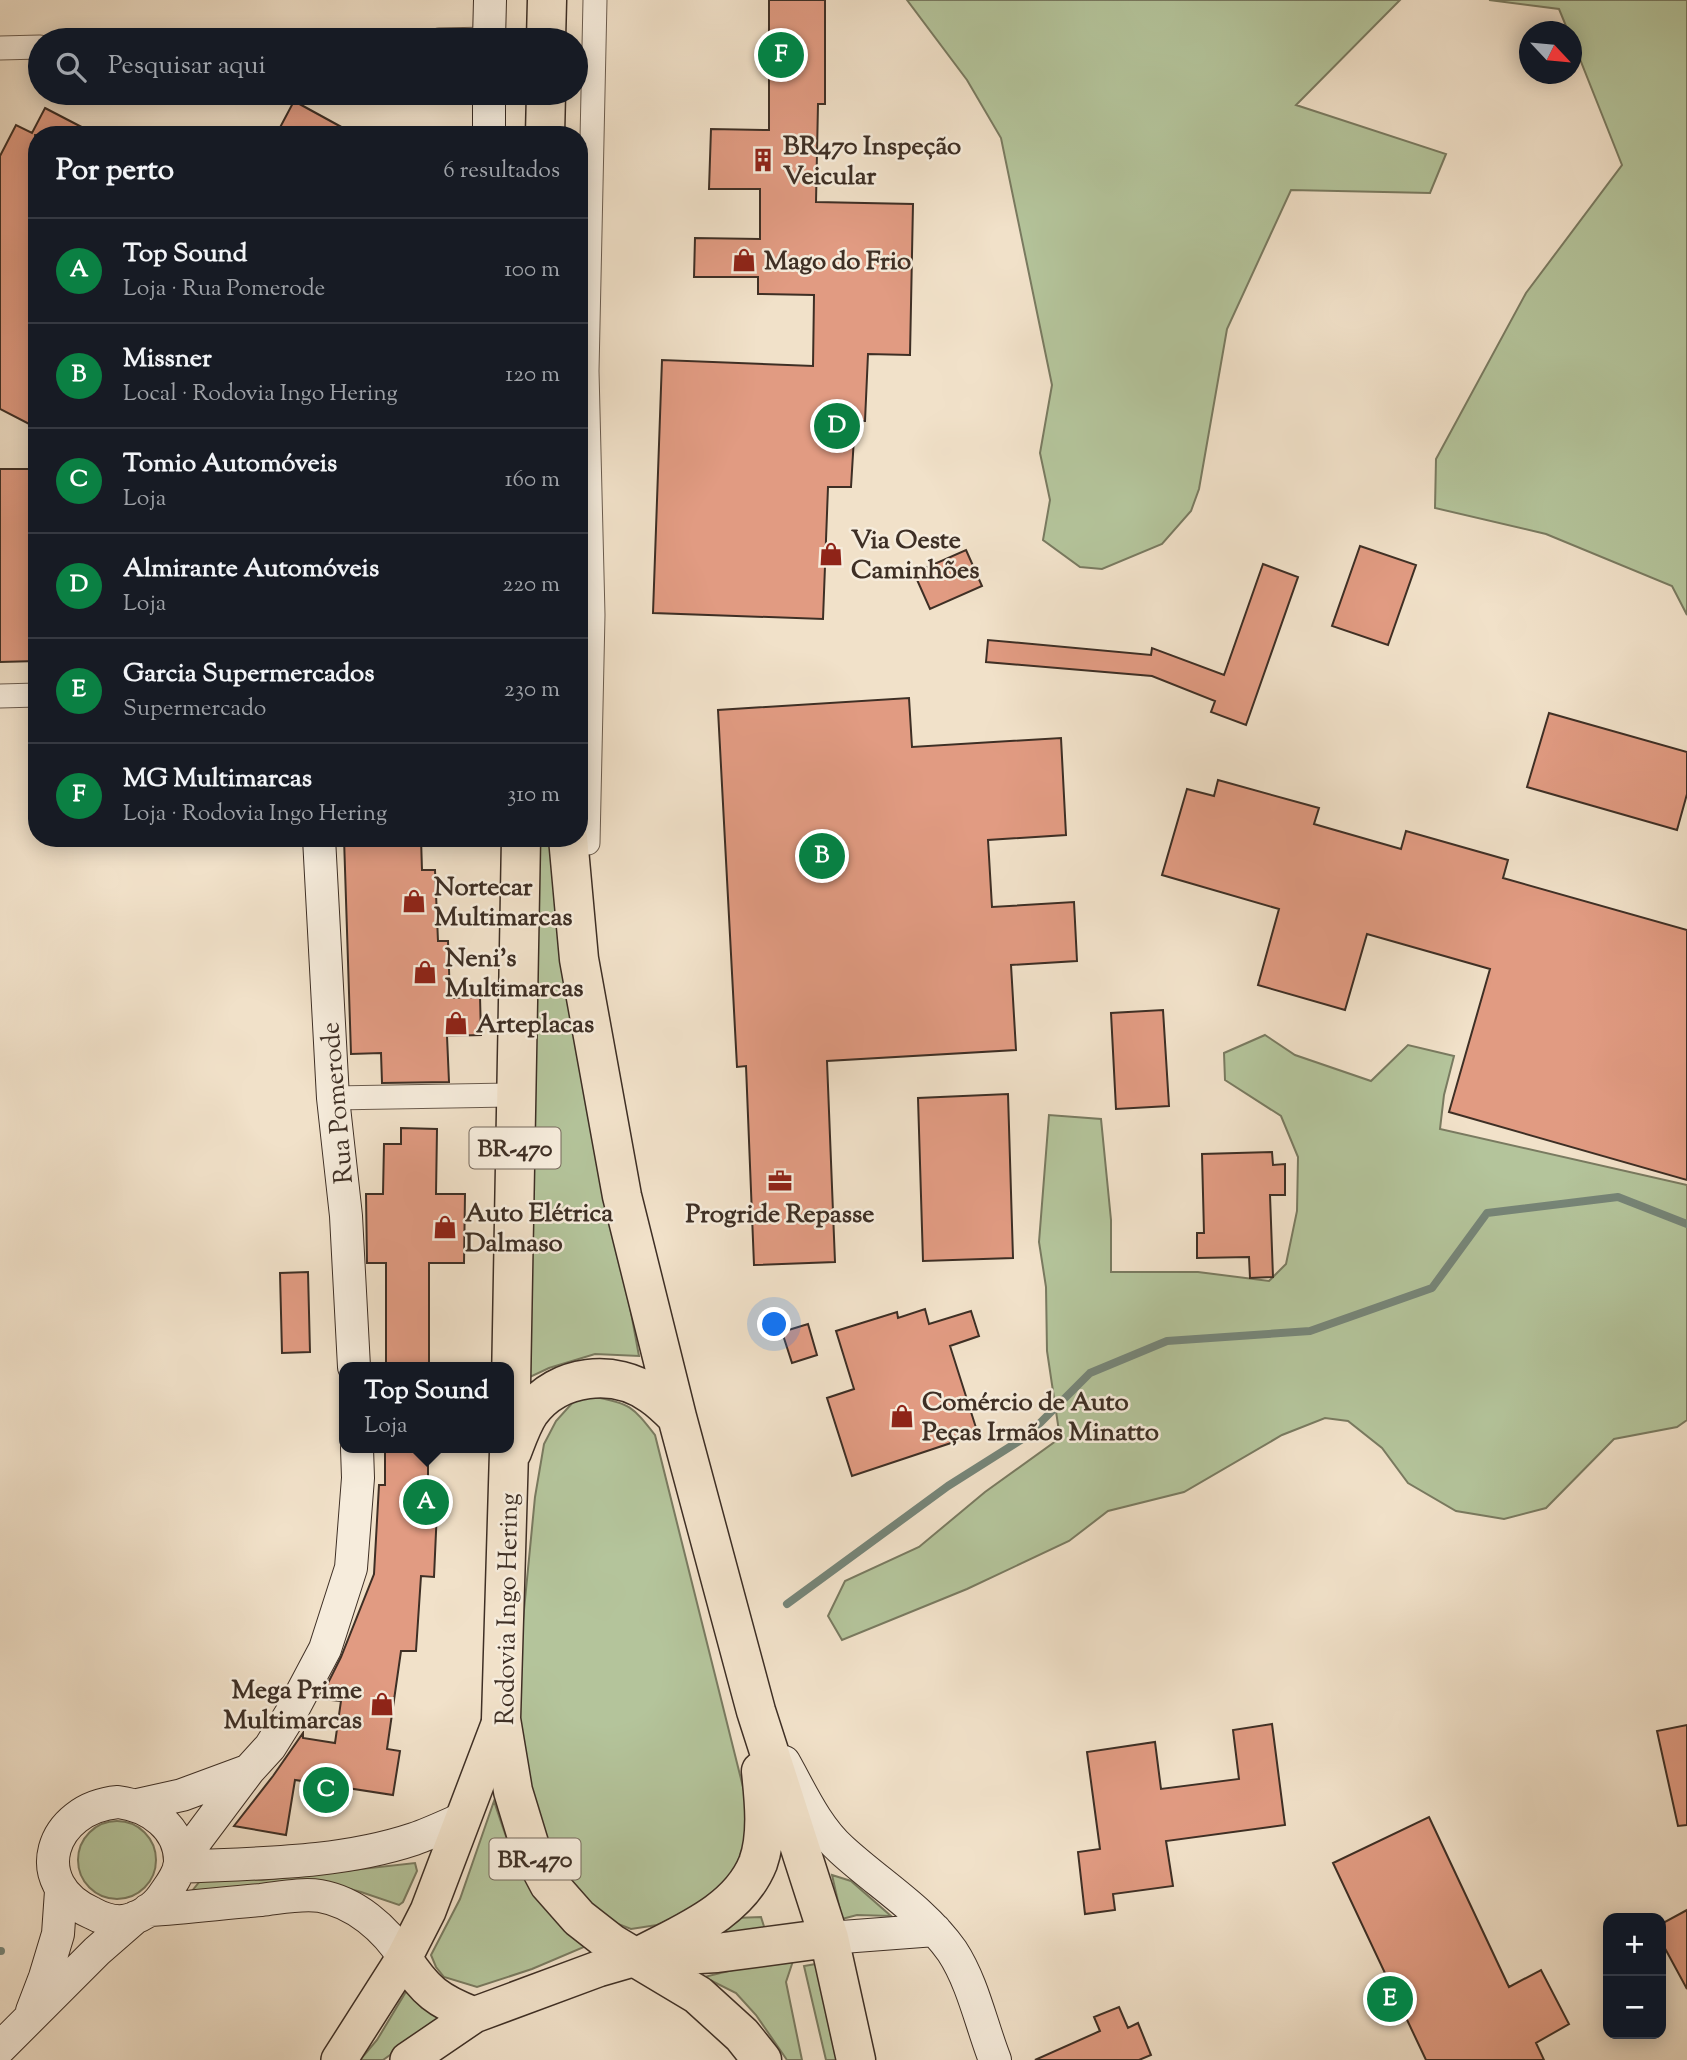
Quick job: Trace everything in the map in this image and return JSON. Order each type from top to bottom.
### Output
[{"type":"highway","points":[[546,28],[547,0]]},
{"type":"highway","points":[[545,105],[545,126]]},
{"type":"highway","name":"Rodovia Ingo Hering","points":[[511,1362],[521,847]]},
{"type":"highway","points":[[578,847],[579,959],[622,1196],[677,1417],[756,1712],[829,1938],[856,2060]]},
{"type":"highway","points":[[514,1447],[531,1412],[568,1382],[596,1377],[624,1381],[651,1394],[677,1417]]},
{"type":"highway","name":"Rodovia Ingo Hering","points":[[509,1453],[501,1719],[513,1791],[531,1850],[550,1884],[579,1918],[611,1943],[698,1995],[742,2035],[762,2060]]},
{"type":"highway","points":[[509,1457],[511,1453]]},
{"type":"highway","points":[[636,1958],[712,1916],[736,1898],[758,1863],[763,1839],[763,1796],[756,1712]]},
{"type":"highway","points":[[636,1958],[717,1953],[829,1938]]},
{"type":"main road","points":[[339,2060],[404,1958],[428,1911],[501,1719]]},
{"type":"main road","points":[[404,1958],[418,1980],[443,2003],[474,2015]]},
{"type":"main road","points":[[408,2060],[474,2015],[598,1969],[636,1958]]},
{"type":"street","points":[[489,28],[490,0]]},
{"type":"street","points":[[588,325],[595,0]]},
{"type":"street","points":[[0,48],[28,47]]},
{"type":"street","points":[[489,105],[489,126]]},
{"type":"street","points":[[588,412],[593,615],[588,690]]},
{"type":"street","points":[[0,696],[28,695]]},
{"type":"street","name":"Rua Pomerode","points":[[319,847],[333,1098],[346,1216],[354,1362]]},
{"type":"street","points":[[333,1098],[516,1095]]},
{"type":"street","points":[[0,2048],[97,1951],[159,1902],[170,1886],[179,1864],[270,1746],[283,1725],[325,1649],[351,1568],[358,1478],[357,1453]]},
{"type":"street","points":[[756,1712],[817,1822],[840,1849],[894,1892],[935,1930],[953,1953],[969,1986],[995,2060]]},
{"type":"street","points":[[27,2022],[58,1934],[61,1891],[54,1872],[54,1853],[62,1830],[80,1813],[99,1804],[118,1802],[137,1805],[182,1795],[249,1770]]},
{"type":"street","points":[[137,1805],[160,1819],[176,1839],[179,1864]]},
{"type":"street","points":[[179,1864],[314,1859],[369,1851],[415,1839],[464,1818]]},
{"type":"street","points":[[61,1891],[74,1903],[105,1919],[122,1921],[142,1914],[319,1896],[343,1904],[367,1917],[394,1942],[404,1958]]},
{"type":"street","points":[[829,1938],[935,1930]]},
{"type":"green space","points":[[907,0],[1400,0],[1296,105],[1446,154],[1430,193],[1291,190],[1227,329],[1199,489],[1191,511],[1162,544],[1102,569],[1080,567],[1043,540],[1050,500],[1040,453],[1052,385],[1001,138],[967,80]]},
{"type":"green space","points":[[1489,0],[1687,0],[1687,615],[1672,586],[1546,534],[1435,508],[1436,459],[1526,293],[1622,165],[1582,64],[1582,21],[1564,21],[1559,9]]},
{"type":"green space","points":[[535,847],[553,847],[590,1090],[639,1356],[595,1354],[549,1368],[530,1377]]},
{"type":"green space","points":[[1265,1035],[1295,1055],[1371,1081],[1408,1045],[1454,1056],[1444,1095],[1440,1129],[1687,1185],[1687,1420],[1677,1427],[1614,1439],[1546,1508],[1504,1519],[1456,1511],[1408,1483],[1382,1448],[1348,1421],[1325,1418],[1282,1435],[1184,1492],[1108,1511],[1069,1541],[967,1589],[842,1640],[828,1616],[845,1581],[919,1547],[985,1492],[1060,1438],[1047,1351],[1046,1287],[1039,1242],[1049,1115],[1101,1119],[1111,1220],[1111,1272],[1198,1272],[1269,1281],[1286,1264],[1297,1211],[1298,1157],[1281,1116],[1225,1080],[1224,1053]]},
{"type":"green space","points":[[594,1397],[630,1408],[655,1435],[744,1791],[747,1816],[744,1844],[736,1867],[716,1893],[689,1911],[657,1925],[631,1929],[605,1919],[582,1894],[559,1865],[535,1822],[514,1713],[535,1497],[544,1444],[556,1421],[575,1400]]},
{"type":"green space","points":[[494,1801],[514,1856],[529,1886],[584,1947],[532,1969],[477,1987],[444,1977],[431,1955],[460,1899]]},
{"type":"green space","points":[[117,1821],[132,1824],[149,1838],[156,1860],[153,1875],[139,1892],[117,1899],[102,1896],[85,1882],[78,1860],[81,1845],[95,1828]]},
{"type":"green space","points":[[415,1863],[417,1871],[403,1902],[399,1905],[328,1883],[188,1896],[204,1876],[262,1880]]},
{"type":"green space","points":[[832,1875],[851,1881],[891,1916],[857,1915],[842,1919]]},
{"type":"green space","points":[[761,1917],[767,1936],[696,1941],[735,1918]]},
{"type":"green space","points":[[795,1955],[786,1982],[802,2060],[787,2060],[756,2015],[736,1993],[704,1977]]},
{"type":"green space","points":[[816,1964],[840,2060],[826,2060],[804,1966]]},
{"type":"green space","points":[[407,1990],[446,2015],[383,2060],[360,2060],[377,2040]]},
{"type":"building","points":[[769,0],[825,0],[825,104],[818,104],[816,202],[913,204],[910,355],[868,354],[865,421],[855,421],[851,487],[828,487],[823,619],[653,613],[662,360],[813,366],[814,295],[758,294],[758,277],[694,277],[695,238],[760,239],[760,189],[709,189],[711,129],[769,130]]},
{"type":"building","points":[[292,105],[301,105],[340,126],[281,126]]},
{"type":"building","points":[[45,108],[80,126],[36,126]]},
{"type":"building","points":[[16,125],[28,131],[28,423],[0,409],[0,156]]},
{"type":"building","points":[[0,469],[28,469],[28,661],[0,662]]},
{"type":"building","points":[[1360,546],[1416,565],[1388,645],[1332,626]]},
{"type":"building","points":[[966,550],[982,586],[930,609],[914,573]]},
{"type":"building","points":[[1263,564],[1298,577],[1246,725],[1211,712],[1215,701],[1152,676],[986,662],[988,640],[1151,655],[1152,648],[1224,675]]},
{"type":"building","points":[[909,698],[912,747],[1061,738],[1066,835],[988,840],[992,907],[1074,902],[1077,961],[1011,965],[1016,1050],[827,1061],[835,1262],[754,1265],[746,1066],[737,1067],[718,710]]},
{"type":"building","points":[[1549,713],[1687,752],[1687,794],[1677,830],[1527,787]]},
{"type":"building","points":[[1218,780],[1319,808],[1314,824],[1401,849],[1406,831],[1508,860],[1503,878],[1687,930],[1687,1180],[1449,1112],[1490,969],[1367,934],[1345,1010],[1258,985],[1279,909],[1162,875],[1187,789],[1214,796]]},
{"type":"building","points":[[344,847],[421,847],[422,870],[435,870],[438,941],[448,941],[450,998],[480,997],[481,1035],[447,1036],[449,1082],[382,1083],[381,1053],[351,1054]]},
{"type":"building","points":[[1163,1010],[1169,1106],[1116,1109],[1111,1013]]},
{"type":"building","points":[[1008,1094],[1013,1258],[923,1261],[918,1098]]},
{"type":"building","points":[[401,1128],[437,1129],[436,1194],[465,1194],[464,1263],[429,1263],[429,1362],[386,1362],[386,1263],[367,1263],[366,1194],[383,1194],[384,1144],[401,1144]]},
{"type":"building","points":[[1272,1152],[1273,1165],[1285,1164],[1285,1195],[1270,1195],[1273,1277],[1250,1278],[1249,1257],[1197,1258],[1197,1233],[1204,1233],[1202,1154]]},
{"type":"building","points":[[308,1272],[310,1352],[282,1353],[280,1273]]},
{"type":"building","name":"Comércio de Auto Peças Irmãos Minatto","points":[[925,1309],[929,1324],[971,1311],[979,1336],[950,1346],[978,1434],[852,1476],[827,1398],[854,1389],[836,1331],[897,1312],[898,1318]]},
{"type":"building","points":[[808,1324],[817,1355],[792,1363],[782,1332]]},
{"type":"building","points":[[385,1453],[428,1453],[428,1487],[438,1487],[434,1577],[421,1576],[416,1651],[401,1651],[387,1749],[400,1751],[393,1795],[295,1780],[286,1835],[234,1826],[303,1733],[303,1738],[335,1743],[341,1701],[320,1699],[341,1657],[374,1574],[379,1485],[385,1485]]},
{"type":"building","points":[[1272,1724],[1285,1825],[1166,1841],[1173,1886],[1113,1894],[1115,1910],[1085,1914],[1078,1852],[1100,1849],[1087,1752],[1155,1742],[1161,1789],[1239,1779],[1233,1730]]},
{"type":"building","points":[[1687,1725],[1687,1825],[1678,1826],[1657,1731]]},
{"type":"building","points":[[1429,1817],[1509,1987],[1541,1970],[1569,2024],[1536,2043],[1544,2060],[1426,2060],[1333,1863]]},
{"type":"building","points":[[1687,1910],[1687,1989],[1666,1950],[1666,1921]]},
{"type":"building","points":[[1119,2007],[1128,2028],[1138,2023],[1151,2055],[1139,2060],[1035,2060],[1100,2031],[1094,2017]]},
{"type":"waterway","points":[[787,1604],[948,1486],[1027,1436],[1090,1373],[1167,1341],[1310,1331],[1432,1288],[1487,1213],[1618,1197],[1687,1224]]},
{"type":"place","name":"MG Multimarcas","points":[[781,55]]},
{"type":"place","name":"BR470 Inspeção Veicular","points":[[763,160]]},
{"type":"place","name":"Mago do Frio","points":[[744,260]]},
{"type":"place","name":"Almirante Automóveis","points":[[837,426]]},
{"type":"place","name":"Via Oeste Caminhões","points":[[831,554]]},
{"type":"place","name":"Missner","points":[[822,856]]},
{"type":"place","name":"Nortecar Multimarcas","points":[[414,901]]},
{"type":"place","name":"Neni's Multimarcas","points":[[425,972]]},
{"type":"place","name":"Arteplacas","points":[[456,1023]]},
{"type":"place","name":"Progride Repasse","points":[[780,1181]]},
{"type":"place","name":"Auto Elétrica Dalmaso","points":[[445,1227]]},
{"type":"place","name":"Comércio de Auto Peças Irmãos Minatto","points":[[902,1416]]},
{"type":"place","name":"Top Sound","points":[[426,1502]]},
{"type":"place","name":"Mega Prime Multimarcas","points":[[382,1704]]},
{"type":"place","name":"Tomio Automóveis","points":[[326,1790]]},
{"type":"place","name":"Garcia Supermercados","points":[[1390,1999]]}]
